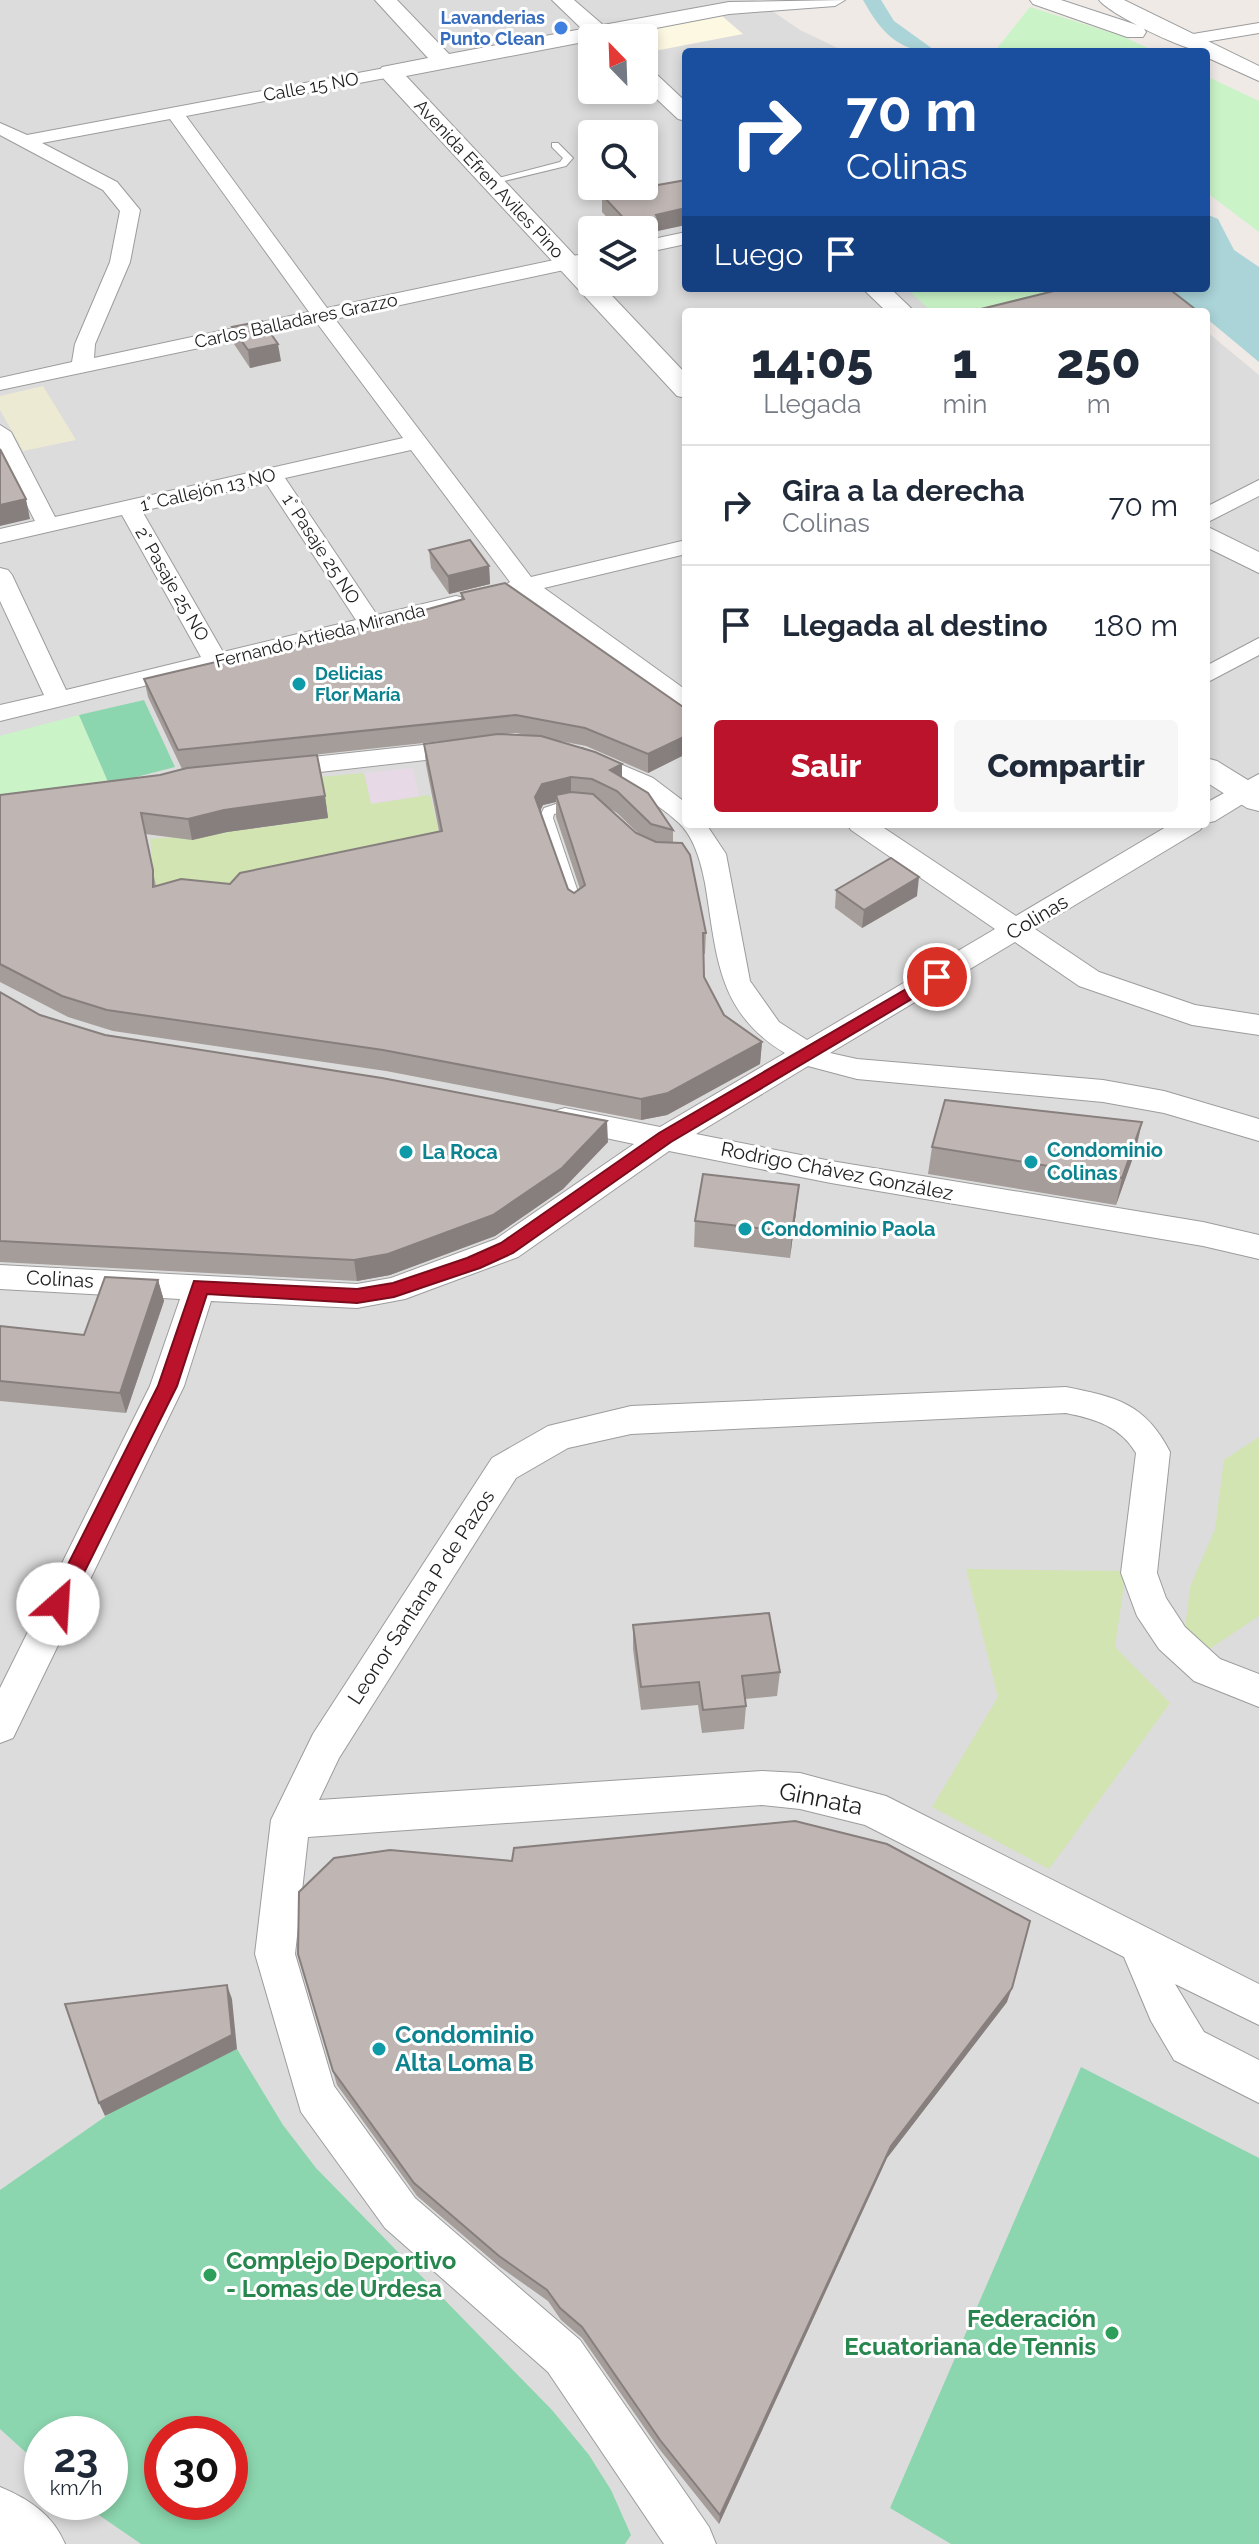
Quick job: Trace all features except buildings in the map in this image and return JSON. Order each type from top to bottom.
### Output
[{"type":"street","points":[[385,0],[444,62]]},
{"type":"street","points":[[562,0],[589,24]]},
{"type":"street","name":"Calle 15 NO","points":[[653,24],[729,8],[835,0]]},
{"type":"street","points":[[1040,0],[1181,46],[1259,28]]},
{"type":"street","points":[[1078,0],[1137,33]]},
{"type":"street","points":[[1109,0],[1181,46]]},
{"type":"street","name":"Calle 15 NO","points":[[23,141],[578,39]]},
{"type":"street","points":[[1210,56],[1259,74]]},
{"type":"street","points":[[1210,69],[1259,93]]},
{"type":"street","name":"Avenida Efren Aviles Pino","points":[[390,72],[682,386]]},
{"type":"street","points":[[658,88],[682,110]]},
{"type":"street","points":[[174,112],[322,316],[525,586],[682,699]]},
{"type":"street","points":[[0,128],[110,186],[130,210],[120,262],[85,344],[82,366]]},
{"type":"street","points":[[658,244],[682,239]]},
{"type":"street","name":"Carlos Balladares Grazzo","points":[[0,384],[578,261]]},
{"type":"street","points":[[880,292],[898,308]]},
{"type":"street","points":[[0,432],[48,525]]},
{"type":"street","name":"1° Callejón 13 NO","points":[[0,536],[416,442]]},
{"type":"street","name":"1° Pasaje 25 NO","points":[[272,475],[370,623]]},
{"type":"street","points":[[1210,514],[1259,487]]},
{"type":"street","name":"2° Pasaje 25 NO","points":[[129,508],[216,661]]},
{"type":"street","points":[[1210,537],[1259,564]]},
{"type":"street","name":"Fernando Artieda Miranda","points":[[0,713],[682,548]]},
{"type":"street","points":[[0,575],[58,699]]},
{"type":"street","points":[[1210,674],[1259,645]]},
{"type":"street","points":[[252,771],[492,745]]},
{"type":"street","points":[[563,752],[615,769],[644,784],[682,813]]},
{"type":"street","points":[[1210,770],[1254,791]]},
{"type":"street","points":[[1210,813],[1254,791]]},
{"type":"street","points":[[694,828],[738,988],[769,1029],[806,1053],[823,1062],[857,1069],[1131,1095],[1259,1130]]},
{"type":"street","points":[[866,828],[1089,979],[1192,1015],[1259,1025]]},
{"type":"street","name":"Colinas","points":[[0,1277],[357,1296],[394,1290],[507,1248],[665,1138],[1184,828]]},
{"type":"street","name":"Rodrigo Chávez González","points":[[541,1114],[831,1172],[1203,1234],[1259,1247]]},
{"type":"street","points":[[0,1726],[167,1386],[200,1286]]},
{"type":"street","name":"Leonor Santana P de Pazos","points":[[692,2544],[564,2356],[400,2213],[316,2097],[275,1954],[290,1820],[326,1746],[504,1468],[560,1436],[631,1420],[1066,1400],[1110,1409],[1141,1432],[1153,1452],[1139,1573],[1150,1605],[1172,1638],[1207,1670],[1259,1691]]},
{"type":"street","name":"Ginnata","points":[[290,1820],[762,1788],[800,1791],[872,1809],[1259,2005]]},
{"type":"street","points":[[1138,1944],[1165,2007],[1189,2046],[1259,2082]]},
{"type":"street","points":[[0,2516],[35,2544]]},
{"type":"lane","points":[[492,181],[563,164],[568,158],[555,145]]},
{"type":"lane","points":[[576,907],[546,818],[549,811],[562,806],[589,806]]},
{"type":"shaded area","points":[[0,0],[756,0],[800,30],[838,48],[682,48],[682,292],[1161,292],[1179,308],[682,308],[682,828],[1210,828],[1210,334],[1259,375],[1259,2544],[0,2544]]},
{"type":"shaded area","points":[[722,16],[743,34],[658,50],[658,28]]},
{"type":"shaded area","points":[[43,386],[76,440],[23,451],[0,410],[0,396]]},
{"type":"shaded area","points":[[413,768],[419,796],[371,804],[364,773]]},
{"type":"green space","points":[[1030,7],[1122,36],[1148,48],[997,48]]},
{"type":"green space","points":[[1210,78],[1259,101],[1259,232],[1210,195]]},
{"type":"green space","points":[[910,292],[1108,292],[1094,308],[928,308]]},
{"type":"green space","points":[[144,700],[175,767],[109,784],[79,715]]},
{"type":"green space","points":[[79,715],[109,784],[0,801],[0,736]]},
{"type":"green space","points":[[364,773],[371,804],[430,795],[444,852],[157,909],[150,839],[217,835],[239,829],[327,818],[320,777]]},
{"type":"green space","points":[[1259,1437],[1259,1616],[1202,1654],[1184,1638],[1190,1587],[1215,1529],[1224,1460]]},
{"type":"green space","points":[[966,1569],[1126,1571],[1115,1647],[1170,1703],[1049,1869],[932,1807],[998,1697]]},
{"type":"green space","name":"Complejo Deportivo - Lomas de Urdesa","points":[[237,2049],[283,2125],[316,2168],[552,2410],[589,2455],[611,2490],[631,2535],[625,2544],[141,2544],[106,2520],[128,2520],[128,2416],[24,2416],[24,2451],[0,2429],[0,2190],[129,2100]]},
{"type":"green space","name":"Federación Ecuatoriana de Tennis","points":[[1081,2067],[1259,2158],[1259,2544],[951,2544],[890,2508]]},
{"type":"water","points":[[1210,216],[1218,219],[1234,250],[1259,267],[1259,362],[1210,321],[1210,308],[1194,308],[1172,292],[1210,292]]},
{"type":"waterway","points":[[872,0],[886,25],[921,48]]},
{"type":"place","name":"Lavanderias Punto Clean","points":[[561,28]]},
{"type":"place","name":"Delicias Flor María","points":[[299,684]]},
{"type":"place","name":"La Roca","points":[[406,1152]]},
{"type":"place","name":"Condominio Colinas","points":[[1031,1162]]},
{"type":"place","name":"Condominio Paola","points":[[745,1229]]},
{"type":"place","name":"Condominio Alta Loma B","points":[[379,2049]]},
{"type":"place","name":"Complejo Deportivo - Lomas de Urdesa","points":[[210,2275]]},
{"type":"place","name":"Federación Ecuatoriana de Tennis","points":[[1112,2333]]},
{"type":"route","points":[[58,1604],[167,1386],[200,1286],[357,1296],[394,1290],[473,1263],[507,1248],[665,1138],[937,977]]}]
